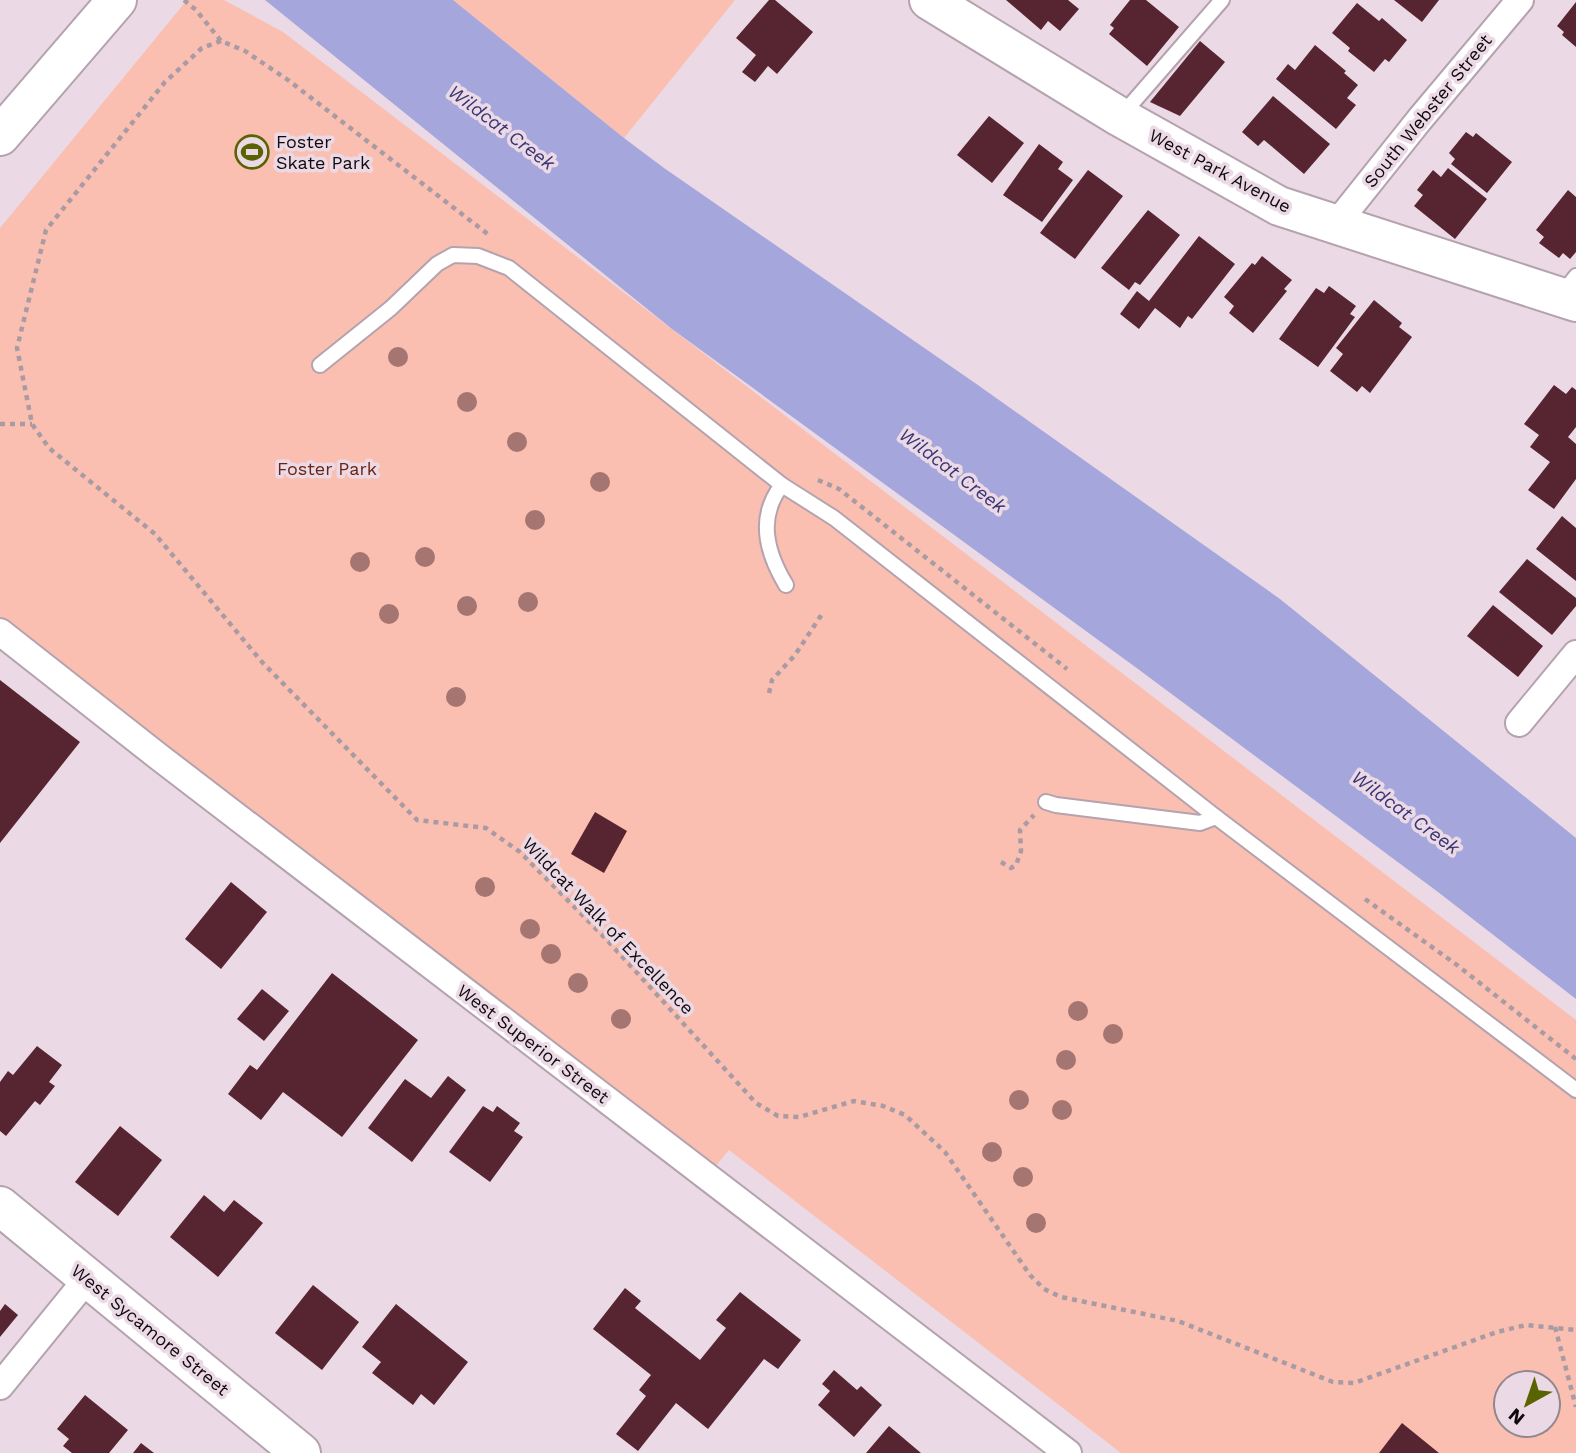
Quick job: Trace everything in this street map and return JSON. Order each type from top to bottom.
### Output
[{"type":"main road","name":"West Park Avenue","points":[[929,0],[1120,117],[1279,206],[1570,292]]},
{"type":"main road","points":[[0,136],[112,6]]},
{"type":"main road","name":"West Sycamore Street","points":[[0,1206],[301,1453]]},
{"type":"street","name":"South Webster Street","points":[[1337,223],[1520,0]]},
{"type":"street","name":"West Superior Street","points":[[0,632],[159,757],[1068,1453]]},
{"type":"street","points":[[1520,723],[1576,654]]},
{"type":"street","points":[[0,1386],[87,1279]]},
{"type":"lane","points":[[1120,117],[1222,0]]},
{"type":"lane","points":[[320,365],[391,308],[437,264],[453,255],[478,256],[509,268],[782,485],[834,517],[1216,817],[1576,1090]]},
{"type":"lane","points":[[782,485],[769,506],[766,533],[769,552],[786,585]]},
{"type":"lane","points":[[1046,802],[1056,806],[1200,823],[1216,817]]},
{"type":"path","name":"Wildcat Walk of Excellence","points":[[184,0],[196,10],[221,41],[202,48],[164,82],[46,230],[17,348],[32,424],[49,448],[155,534],[262,662],[417,820],[486,828],[520,852],[606,939],[757,1103],[778,1116],[799,1117],[854,1101],[883,1106],[905,1115],[945,1152],[1030,1275],[1044,1289],[1061,1297],[1178,1321],[1333,1382],[1354,1383],[1507,1329],[1526,1325],[1576,1330]]},
{"type":"path","points":[[0,424],[32,424]]},
{"type":"path","points":[[769,693],[772,680],[795,655],[822,614]]},
{"type":"path","points":[[1001,862],[1011,868],[1016,865],[1021,851],[1020,830],[1046,802]]},
{"type":"path","points":[[1555,1327],[1576,1407]]},
{"type":"green space","name":"Foster Park","points":[[187,0],[224,0],[283,32],[1576,1020],[1576,1453],[1121,1453],[729,1150],[715,1167],[0,622],[0,228]]},
{"type":"green space","points":[[453,0],[735,0],[624,138]]},
{"type":"water","name":"Wildcat Creek","points":[[265,0],[453,0],[664,168],[975,383],[1280,599],[1576,838],[1576,999],[1438,892],[1138,669],[672,329]]},
{"type":"building","points":[[769,0],[775,0],[813,32],[777,74],[768,66],[755,82],[742,72],[756,55],[736,38]]},
{"type":"building","points":[[1006,0],[1068,0],[1079,9],[1060,31],[1048,21],[1041,30]]},
{"type":"building","points":[[1130,0],[1146,0],[1179,27],[1147,66],[1109,34],[1114,28],[1110,25]]},
{"type":"building","points":[[1394,0],[1439,0],[1422,22]]},
{"type":"building","points":[[1576,2],[1576,47],[1562,35],[1564,32],[1557,26]]},
{"type":"building","points":[[1357,3],[1379,21],[1382,18],[1407,40],[1389,62],[1385,59],[1374,72],[1348,51],[1350,48],[1332,33]]},
{"type":"building","points":[[1200,41],[1225,62],[1180,116],[1150,102]]},
{"type":"building","points":[[1315,45],[1358,85],[1347,98],[1356,105],[1336,129],[1276,79],[1288,64],[1295,70]]},
{"type":"building","points":[[1273,96],[1330,144],[1304,174],[1264,140],[1258,146],[1242,132]]},
{"type":"building","points":[[989,116],[1024,143],[992,183],[957,155]]},
{"type":"building","points":[[1466,132],[1473,137],[1476,133],[1512,162],[1487,193],[1451,164],[1455,159],[1449,153]]},
{"type":"building","points":[[1039,144],[1063,162],[1058,169],[1073,180],[1042,222],[1003,195]]},
{"type":"building","points":[[1448,168],[1487,199],[1455,239],[1414,206],[1423,195],[1417,190],[1433,170],[1441,177]]},
{"type":"building","points":[[1088,170],[1123,196],[1075,259],[1040,233]]},
{"type":"building","points":[[1568,190],[1576,197],[1576,252],[1570,259],[1563,253],[1559,258],[1539,243],[1544,237],[1536,230]]},
{"type":"building","points":[[1148,210],[1180,235],[1140,285],[1135,282],[1129,290],[1101,268]]},
{"type":"building","points":[[1199,236],[1235,264],[1192,319],[1188,316],[1180,328],[1155,308],[1139,329],[1120,314],[1137,291],[1149,301]]},
{"type":"building","points":[[1262,256],[1292,280],[1284,289],[1287,291],[1253,333],[1229,313],[1234,306],[1224,297],[1252,263],[1255,265]]},
{"type":"building","points":[[1329,286],[1356,306],[1350,314],[1355,317],[1318,367],[1279,339],[1316,288],[1324,293]]},
{"type":"building","points":[[1374,300],[1402,323],[1399,327],[1412,337],[1370,393],[1362,386],[1357,392],[1330,371],[1343,354],[1336,348]]},
{"type":"building","points":[[1554,385],[1566,394],[1572,387],[1576,390],[1576,427],[1568,437],[1576,444],[1576,479],[1554,509],[1528,490],[1550,462],[1530,447],[1539,435],[1524,424]]},
{"type":"building","points":[[1562,516],[1576,528],[1576,581],[1536,549]]},
{"type":"building","points":[[1527,559],[1576,598],[1576,606],[1552,635],[1499,592]]},
{"type":"building","points":[[1493,605],[1543,646],[1518,677],[1467,636]]},
{"type":"building","points":[[0,680],[80,742],[0,843]]},
{"type":"building","points":[[595,812],[627,831],[604,873],[571,854]]},
{"type":"building","points":[[231,882],[267,912],[221,969],[185,939]]},
{"type":"building","points":[[332,973],[418,1040],[342,1137],[283,1092],[261,1120],[228,1094],[250,1065],[257,1070]]},
{"type":"building","points":[[262,989],[289,1011],[264,1041],[237,1019]]},
{"type":"building","points":[[37,1046],[62,1065],[49,1082],[55,1086],[40,1105],[35,1101],[6,1136],[0,1131],[0,1082],[8,1071],[13,1075]]},
{"type":"building","points":[[448,1076],[466,1090],[412,1162],[368,1128],[405,1079],[431,1098]]},
{"type":"building","points":[[483,1106],[493,1112],[497,1106],[520,1123],[514,1131],[523,1137],[490,1182],[449,1152]]},
{"type":"building","points":[[120,1126],[162,1160],[118,1216],[75,1182]]},
{"type":"building","points":[[204,1195],[224,1212],[234,1200],[263,1223],[218,1277],[170,1237]]},
{"type":"building","points":[[313,1285],[359,1322],[322,1370],[275,1333]]},
{"type":"building","points":[[625,1288],[641,1301],[635,1308],[700,1360],[726,1328],[716,1320],[740,1292],[801,1340],[778,1369],[764,1359],[708,1429],[676,1403],[638,1451],[616,1434],[646,1396],[639,1390],[651,1375],[593,1329]]},
{"type":"building","points":[[5,1304],[18,1315],[0,1337],[0,1311]]},
{"type":"building","points":[[396,1304],[468,1362],[434,1405],[421,1394],[413,1405],[372,1373],[381,1362],[362,1347]]},
{"type":"building","points":[[834,1370],[857,1390],[861,1386],[882,1405],[854,1437],[818,1405],[830,1391],[822,1384]]},
{"type":"building","points":[[85,1395],[128,1430],[109,1453],[72,1453],[63,1446],[69,1439],[57,1429]]},
{"type":"building","points":[[1402,1423],[1439,1453],[1379,1453]]},
{"type":"building","points":[[889,1426],[921,1453],[866,1453]]},
{"type":"building","points":[[141,1443],[154,1453],[133,1453]]},
{"type":"place","name":"Foster Skate Park","points":[[252,152]]}]
